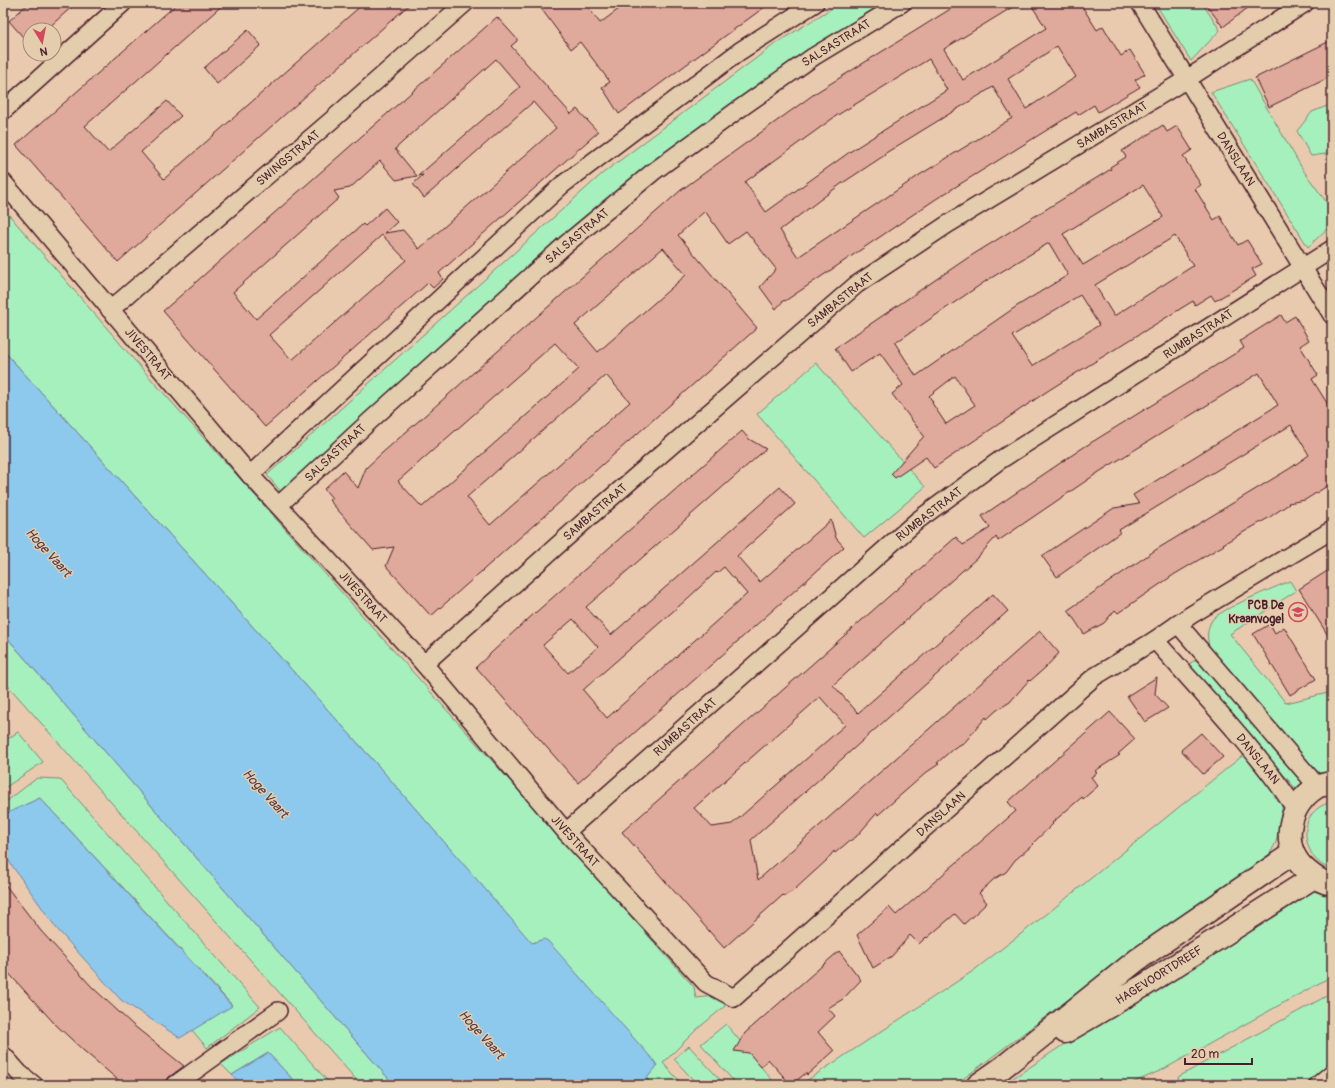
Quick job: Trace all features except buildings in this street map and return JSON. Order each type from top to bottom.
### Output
[{"type":"main road","points":[[1323,880],[1302,867],[1293,853],[1289,830],[1291,819],[1296,808],[1305,796],[1325,785]]},
{"type":"main road","name":"HAGEVOORTDREEF","points":[[978,1085],[1002,1068],[1137,960],[1293,853]]},
{"type":"main road","name":"HAGEVOORTDREEF","points":[[1002,1068],[1323,880]]},
{"type":"street","points":[[3,111],[123,3]]},
{"type":"street","name":"SWINGSTRAAT","points":[[110,310],[333,119],[465,3]]},
{"type":"street","points":[[250,475],[562,185],[740,51],[815,3]]},
{"type":"street","name":"SALSASTRAAT","points":[[279,505],[560,250],[653,172],[813,57],[902,3]]},
{"type":"street","name":"DANSLAAN","points":[[1140,3],[1332,315]]},
{"type":"street","name":"SAMBASTRAAT","points":[[424,664],[604,504],[856,285],[948,224],[1187,79],[1306,3]]},
{"type":"street","name":"JIVESTRAAT","points":[[3,182],[250,475],[424,664],[566,832],[706,983],[734,998]]},
{"type":"street","name":"RUMBASTRAAT","points":[[566,832],[918,520],[1000,460],[1332,249]]},
{"type":"street","name":"DANSLAAN","points":[[734,998],[1094,677],[1332,530]]},
{"type":"street","points":[[1178,624],[1325,785]]},
{"type":"street","name":"DANSLAAN","points":[[1155,640],[1258,757],[1296,808]]},
{"type":"street","points":[[175,1085],[278,1011]]},
{"type":"street","points":[[3,1055],[19,1073],[34,1085]]},
{"type":"street","points":[[1318,1085],[1332,1073]]},
{"type":"green space","points":[[840,3],[883,3],[788,63],[618,191],[282,493],[267,475],[603,173],[775,44]]},
{"type":"green space","points":[[1155,3],[1202,3],[1220,30],[1191,61]]},
{"type":"green space","points":[[1250,79],[1303,170],[1332,210],[1332,224],[1308,247],[1211,92]]},
{"type":"green space","points":[[1332,104],[1332,153],[1311,156],[1297,131],[1312,112]]},
{"type":"green space","points":[[3,208],[143,370],[694,987],[696,998],[715,996],[725,1001],[725,1006],[696,1030],[663,1063],[683,1085],[650,1085],[647,1078],[656,1066],[540,940],[532,944],[374,761],[3,350]]},
{"type":"green space","points":[[816,363],[925,487],[864,538],[757,414]]},
{"type":"green space","points":[[1290,581],[1296,591],[1230,634],[1286,703],[1332,692],[1332,773],[1320,773],[1312,767],[1210,650],[1209,646],[1209,628],[1212,620],[1217,615]]},
{"type":"green space","points":[[3,633],[394,1085],[361,1085],[3,680]]},
{"type":"green space","points":[[1198,660],[1303,784],[1296,789],[1189,666],[1190,663]]},
{"type":"green space","points":[[18,732],[43,762],[3,789],[3,742]]},
{"type":"green space","points":[[1246,753],[1282,801],[1282,813],[1276,842],[1270,854],[1254,867],[1069,999],[955,1085],[800,1085],[973,971],[1048,913]]},
{"type":"green space","points":[[37,778],[60,779],[260,1007],[207,1048],[192,1030],[232,1005],[40,798],[3,815],[3,804]]},
{"type":"green space","points":[[1332,802],[1332,869],[1320,863],[1312,854],[1307,842],[1306,829],[1308,820],[1315,810]]},
{"type":"green space","points":[[1310,887],[1332,892],[1332,976],[1164,1069],[1128,1085],[1003,1085],[1183,965]]},
{"type":"green space","points":[[1332,993],[1332,1060],[1304,1085],[1181,1085],[1178,1077]]},
{"type":"green space","points":[[726,1024],[776,1085],[737,1085],[701,1044]]},
{"type":"green space","points":[[280,1027],[331,1085],[298,1085],[268,1053],[232,1075],[221,1064]]},
{"type":"green space","points":[[689,1046],[725,1085],[698,1085],[674,1059]]},
{"type":"water","name":"Hoge Vaart","points":[[3,350],[374,761],[532,943],[544,939],[548,941],[655,1062],[657,1066],[647,1078],[650,1085],[394,1085],[3,633]]},
{"type":"water","points":[[40,798],[232,1006],[180,1038],[121,1000],[57,929],[3,853],[3,815]]},
{"type":"water","points":[[268,1053],[298,1085],[241,1085],[232,1075]]},
{"type":"place","name":"PCB De Kraanvogel","points":[[1298,612]]}]
